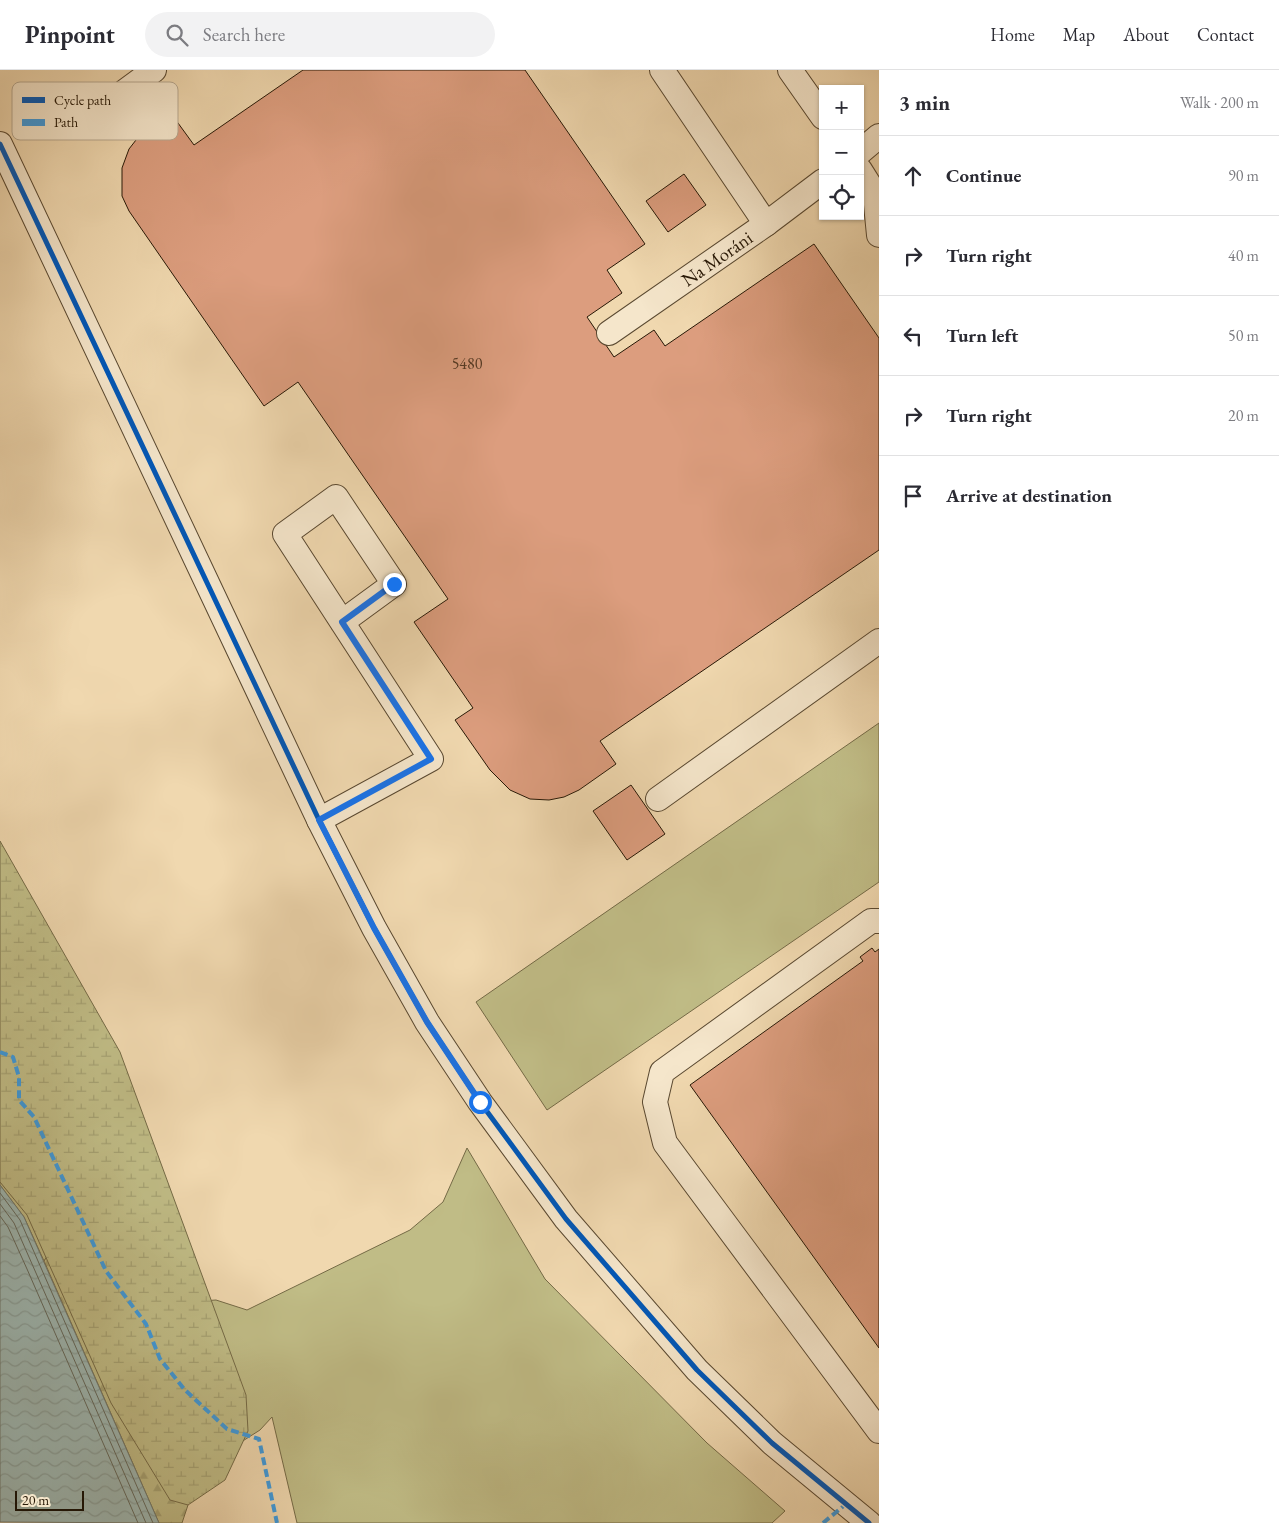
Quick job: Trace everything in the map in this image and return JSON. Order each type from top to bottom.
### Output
[{"type":"street","points":[[138,82],[154,70]]},
{"type":"street","points":[[662,70],[766,224]]},
{"type":"street","points":[[790,70],[819,111]]},
{"type":"street","points":[[864,149],[879,136]]},
{"type":"street","points":[[0,144],[319,820],[374,928],[427,1022],[480,1102],[566,1219],[697,1370],[772,1443],[870,1523]]},
{"type":"street","points":[[863,175],[875,194],[879,235]]},
{"type":"street","name":"Na Moráni","points":[[609,332],[766,224],[819,185]]},
{"type":"street","points":[[319,820],[431,759],[342,622],[285,534],[336,497],[394,584],[342,622]]},
{"type":"street","points":[[658,799],[879,641]]},
{"type":"street","points":[[879,921],[871,921],[662,1072],[655,1102],[665,1143],[879,1430]]},
{"type":"green space","points":[[879,723],[879,882],[547,1110],[476,1002]]},
{"type":"green space","points":[[0,841],[120,1052],[246,1395],[248,1431],[225,1480],[188,1505],[170,1500],[111,1403],[27,1215],[0,1182]]},
{"type":"green space","points":[[0,843],[201,1301],[216,1300],[247,1310],[410,1230],[443,1202],[467,1148],[545,1279],[707,1443],[785,1511],[772,1523],[297,1523],[272,1417],[260,1430],[227,1451],[56,1243],[44,1261],[24,1217],[0,1185]]},
{"type":"green space","points":[[56,1243],[179,1466],[188,1505],[182,1523],[159,1523],[44,1261]]},
{"type":"water","points":[[0,1185],[24,1217],[159,1523],[0,1522]]},
{"type":"building","points":[[303,70],[525,70],[645,244],[607,270],[622,293],[587,317],[614,357],[654,330],[665,346],[814,244],[879,338],[879,550],[600,741],[616,764],[579,790],[564,797],[549,800],[530,799],[510,790],[490,770],[455,720],[473,708],[414,622],[448,599],[298,382],[264,406],[129,211],[122,196],[122,168],[129,149],[136,140],[178,140],[178,123],[194,145]]},
{"type":"building","points":[[684,174],[706,205],[668,232],[646,201]]},
{"type":"building","points":[[631,785],[665,834],[627,860],[593,811]]},
{"type":"building","points":[[872,948],[875,952],[879,949],[879,1348],[690,1085],[863,961],[860,957]]},
{"type":"marked path","points":[[0,1052],[13,1057],[19,1077],[19,1100],[34,1117],[106,1271],[146,1324],[160,1359],[185,1390],[227,1429],[259,1439],[277,1523]]},
{"type":"marked path","points":[[823,1523],[846,1504]]},
{"type":"cycle path","points":[[0,144],[319,820],[374,928],[427,1022],[480,1102],[566,1219],[697,1370],[772,1443],[869,1523]]},
{"type":"route","points":[[394,584],[342,622],[431,759],[319,820],[374,928],[427,1022],[480,1102]]}]
